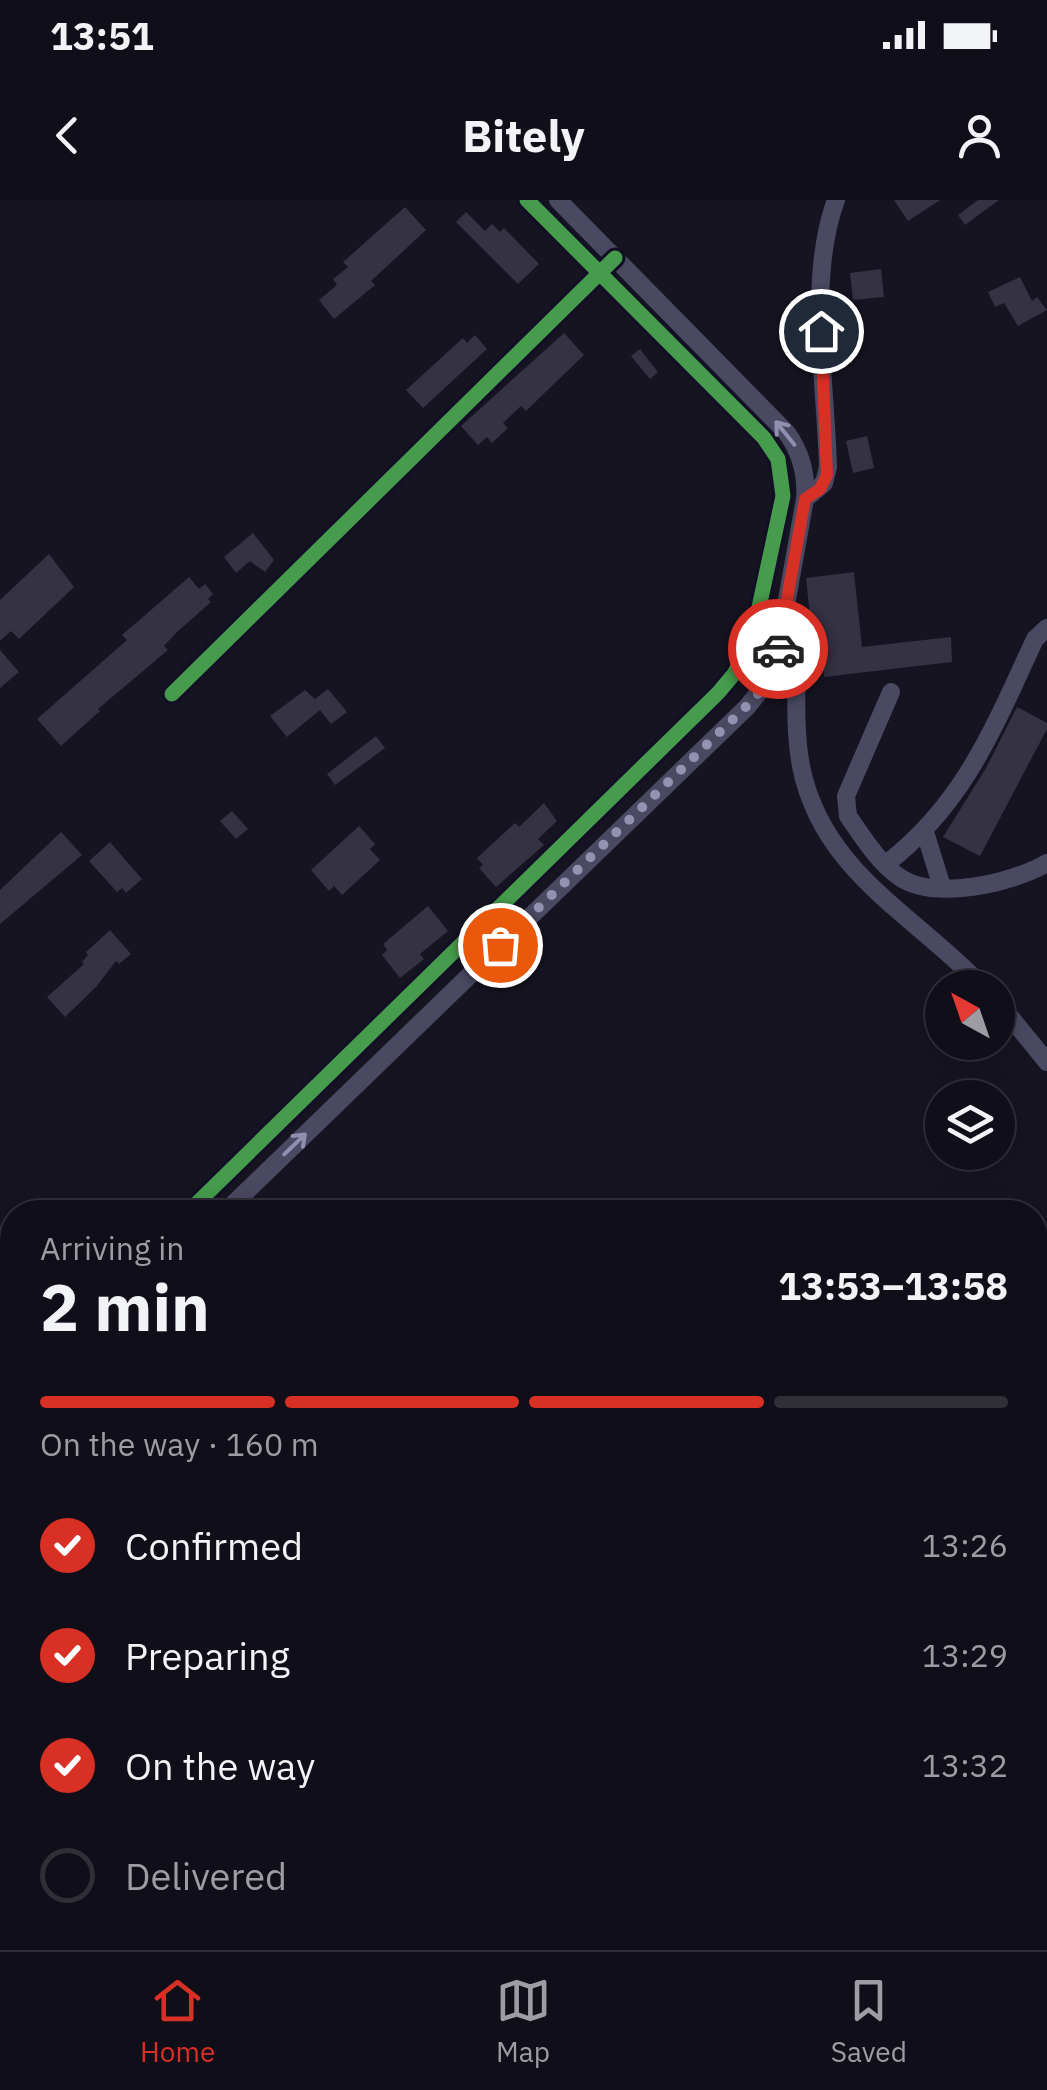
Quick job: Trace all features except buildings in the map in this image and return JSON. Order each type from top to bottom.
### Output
[{"type":"street","points":[[200,1200],[718,693],[747,652],[755,628],[782,496],[778,459],[764,438],[527,200]]},
{"type":"street","points":[[237,1200],[756,697],[776,660],[805,499],[804,465],[787,433],[558,200]]},
{"type":"street","points":[[805,499],[824,483],[828,468],[821,317],[826,252],[836,200]]},
{"type":"street","points":[[172,694],[615,258]]},
{"type":"street","points":[[783,618],[794,627],[796,636],[802,766],[810,798],[828,836],[863,880],[966,970]]},
{"type":"street","points":[[886,864],[925,832],[969,774],[1036,639],[1047,628]]},
{"type":"street","points":[[891,692],[846,796],[848,816],[886,864],[908,882],[942,887],[994,884],[1047,862]]},
{"type":"street","points":[[925,832],[942,887]]},
{"type":"street","points":[[828,836],[860,833]]},
{"type":"street","points":[[1015,1023],[1047,1062]]},
{"type":"cycle path","points":[[200,1200],[718,693],[734,674],[752,640],[783,496],[778,459],[764,438],[527,200]]},
{"type":"cycle path","points":[[172,694],[615,258]]},
{"type":"way so far","points":[[500,945],[756,697],[771,674],[778,649]]},
{"type":"route","points":[[778,649],[805,499],[820,489],[827,475],[821,331]]}]
